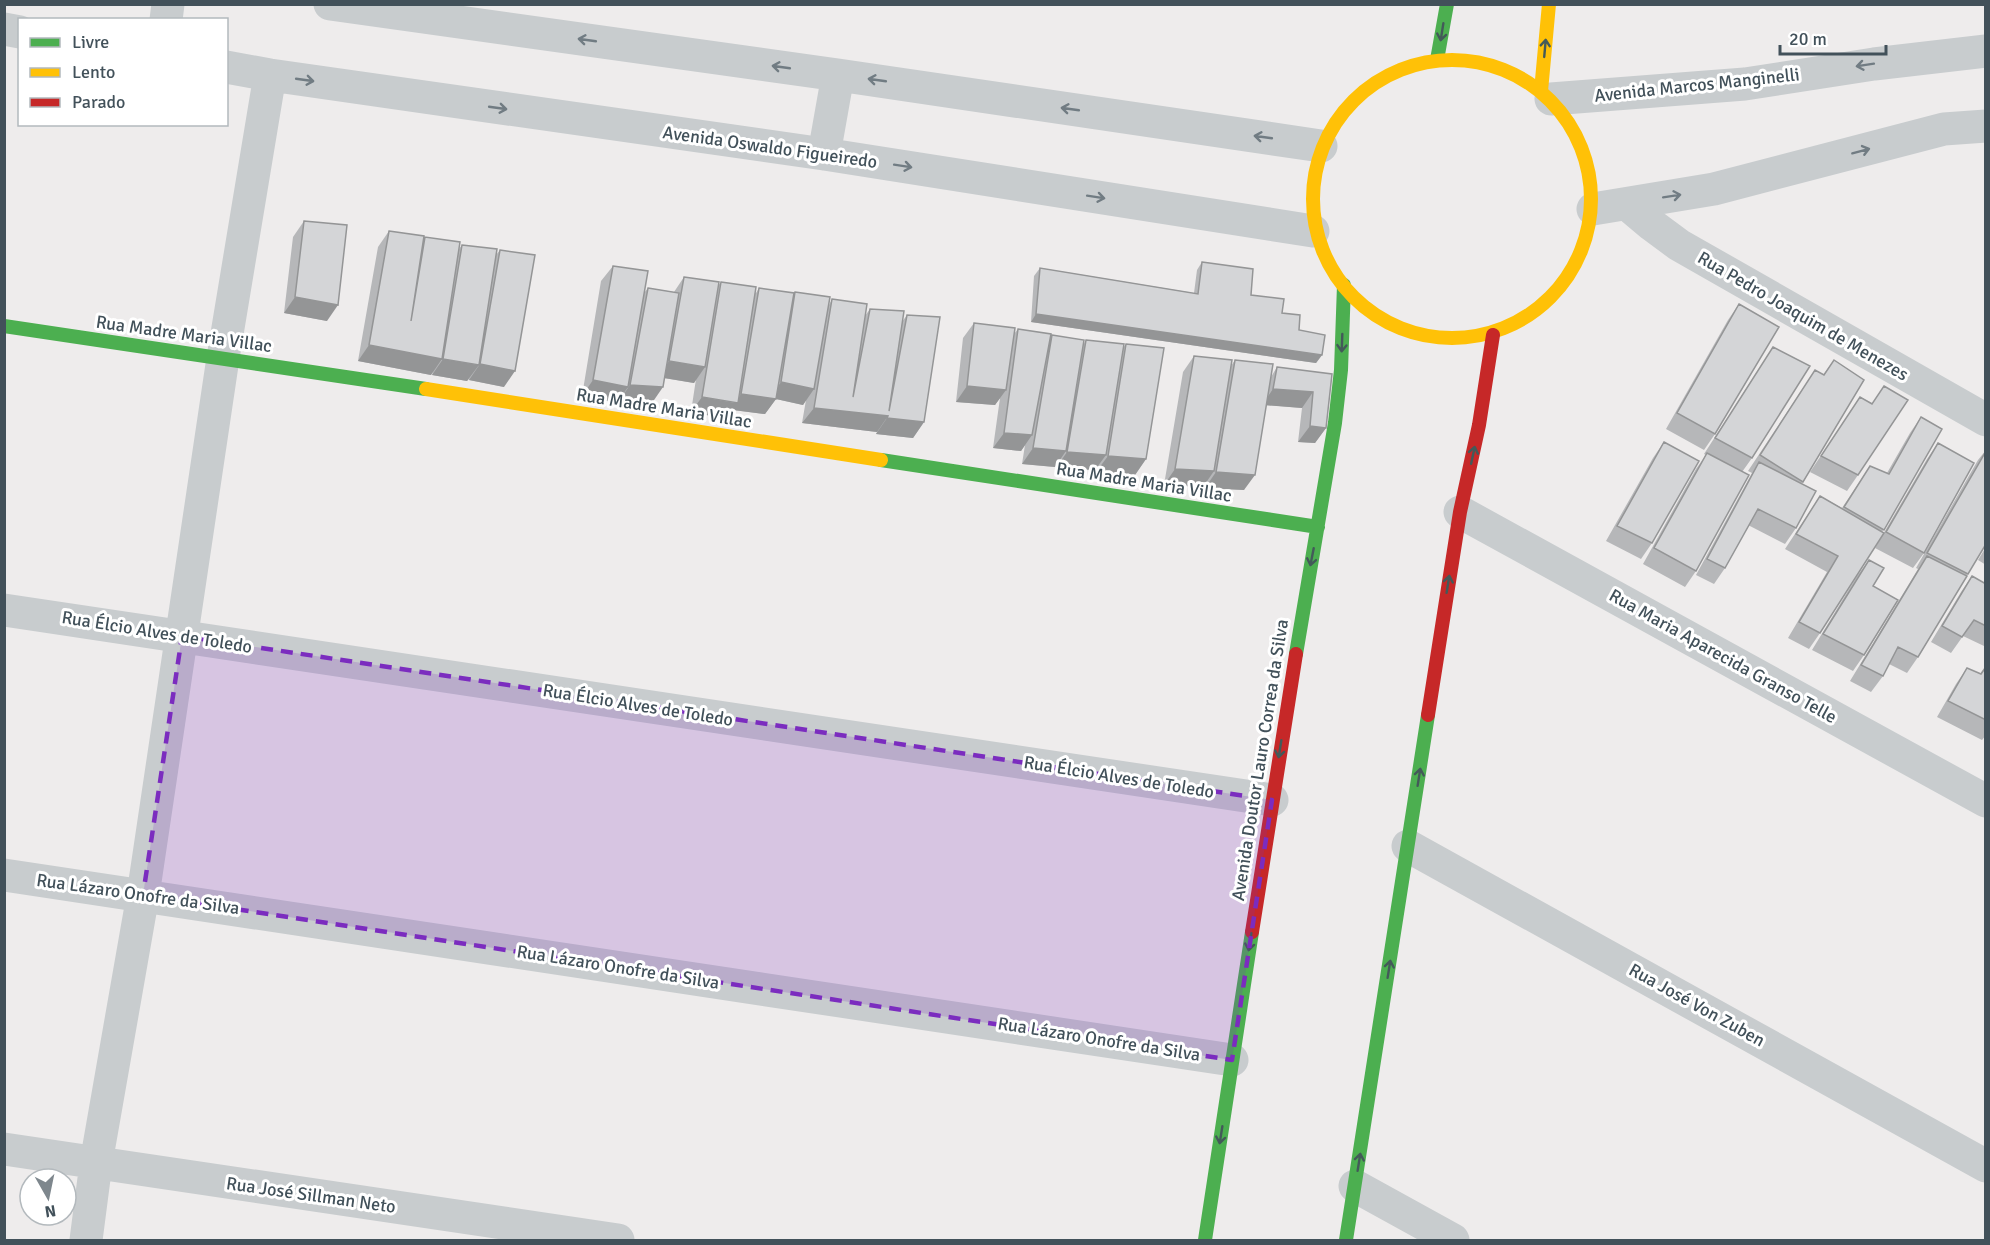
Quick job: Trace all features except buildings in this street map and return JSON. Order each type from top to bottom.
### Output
[{"type":"main road","points":[[1437,60],[1447,4]]},
{"type":"main road","points":[[1546,95],[1549,4]]},
{"type":"main road","points":[[1437,60],[1493,70],[1546,95],[1570,123],[1584,149],[1593,209],[1587,242],[1573,273],[1551,300],[1524,321],[1493,335],[1419,334],[1372,312],[1344,285],[1313,231],[1311,188],[1321,146],[1340,115],[1368,87],[1400,70],[1437,60]]},
{"type":"main road","name":"Avenida Doutor Lauro Correa da Silva","points":[[1205,1240],[1305,591],[1318,527],[1336,412],[1341,370],[1344,285]]},
{"type":"main road","name":"Rua Madre Maria Villac","points":[[4,326],[1318,527]]},
{"type":"main road","points":[[1346,1240],[1460,512],[1479,425],[1493,335]]},
{"type":"street","points":[[330,4],[1321,146]]},
{"type":"street","name":"Avenida Marcos Manginelli","points":[[1546,95],[1745,84],[1874,64],[1986,51]]},
{"type":"street","name":"Avenida Oswaldo Figueiredo","points":[[228,67],[824,154],[1313,231]]},
{"type":"street","points":[[86,1240],[96,1163],[143,895],[223,358],[270,75]]},
{"type":"street","points":[[824,154],[838,75]]},
{"type":"street","points":[[1593,209],[1714,189],[1944,129],[1986,126]]},
{"type":"street","name":"Rua Pedro Joaquim de Menezes","points":[[1627,204],[1679,245],[1986,420]]},
{"type":"street","name":"Rua Maria Aparecida Granso Telle","points":[[1460,512],[1986,801]]},
{"type":"street","name":"Rua Élcio Alves de Toledo","points":[[4,609],[1272,800]]},
{"type":"street","name":"Rua José Von Zuben","points":[[1408,846],[1986,1166]]},
{"type":"street","name":"Rua Lázaro Onofre da Silva","points":[[4,874],[1232,1060]]},
{"type":"street","name":"Rua José Sillman Neto","points":[[4,1149],[618,1240]]},
{"type":"street","points":[[1355,1186],[1453,1240]]},
{"type":"highlighted area","points":[[182,636],[1272,800],[1232,1060],[143,895]]},
{"type":"traffic: fast","points":[[1437,60],[1447,4]]},
{"type":"traffic: fast","points":[[1296,654],[1335,423],[1341,370],[1344,285]]},
{"type":"traffic: fast","points":[[4,326],[426,389]]},
{"type":"traffic: fast","points":[[881,460],[1318,527]]},
{"type":"traffic: fast","points":[[1346,1240],[1428,715]]},
{"type":"traffic: fast","points":[[1205,1240],[1252,932]]},
{"type":"traffic: slow","points":[[1541,91],[1549,4]]},
{"type":"traffic: slow","points":[[1452,60],[1479,63],[1505,71],[1529,84],[1550,101],[1567,122],[1580,146],[1588,172],[1591,199],[1588,226],[1580,252],[1567,276],[1550,297],[1529,314],[1505,327],[1479,335],[1452,338],[1425,335],[1399,327],[1375,314],[1354,297],[1337,276],[1324,252],[1316,226],[1313,199],[1316,172],[1324,146],[1337,122],[1354,101],[1375,84],[1399,71],[1425,63],[1452,60]]},
{"type":"traffic: slow","points":[[426,389],[881,460]]},
{"type":"traffic: jam","points":[[1428,715],[1460,512],[1479,425],[1493,335]]},
{"type":"traffic: jam","points":[[1252,932],[1296,654]]}]
